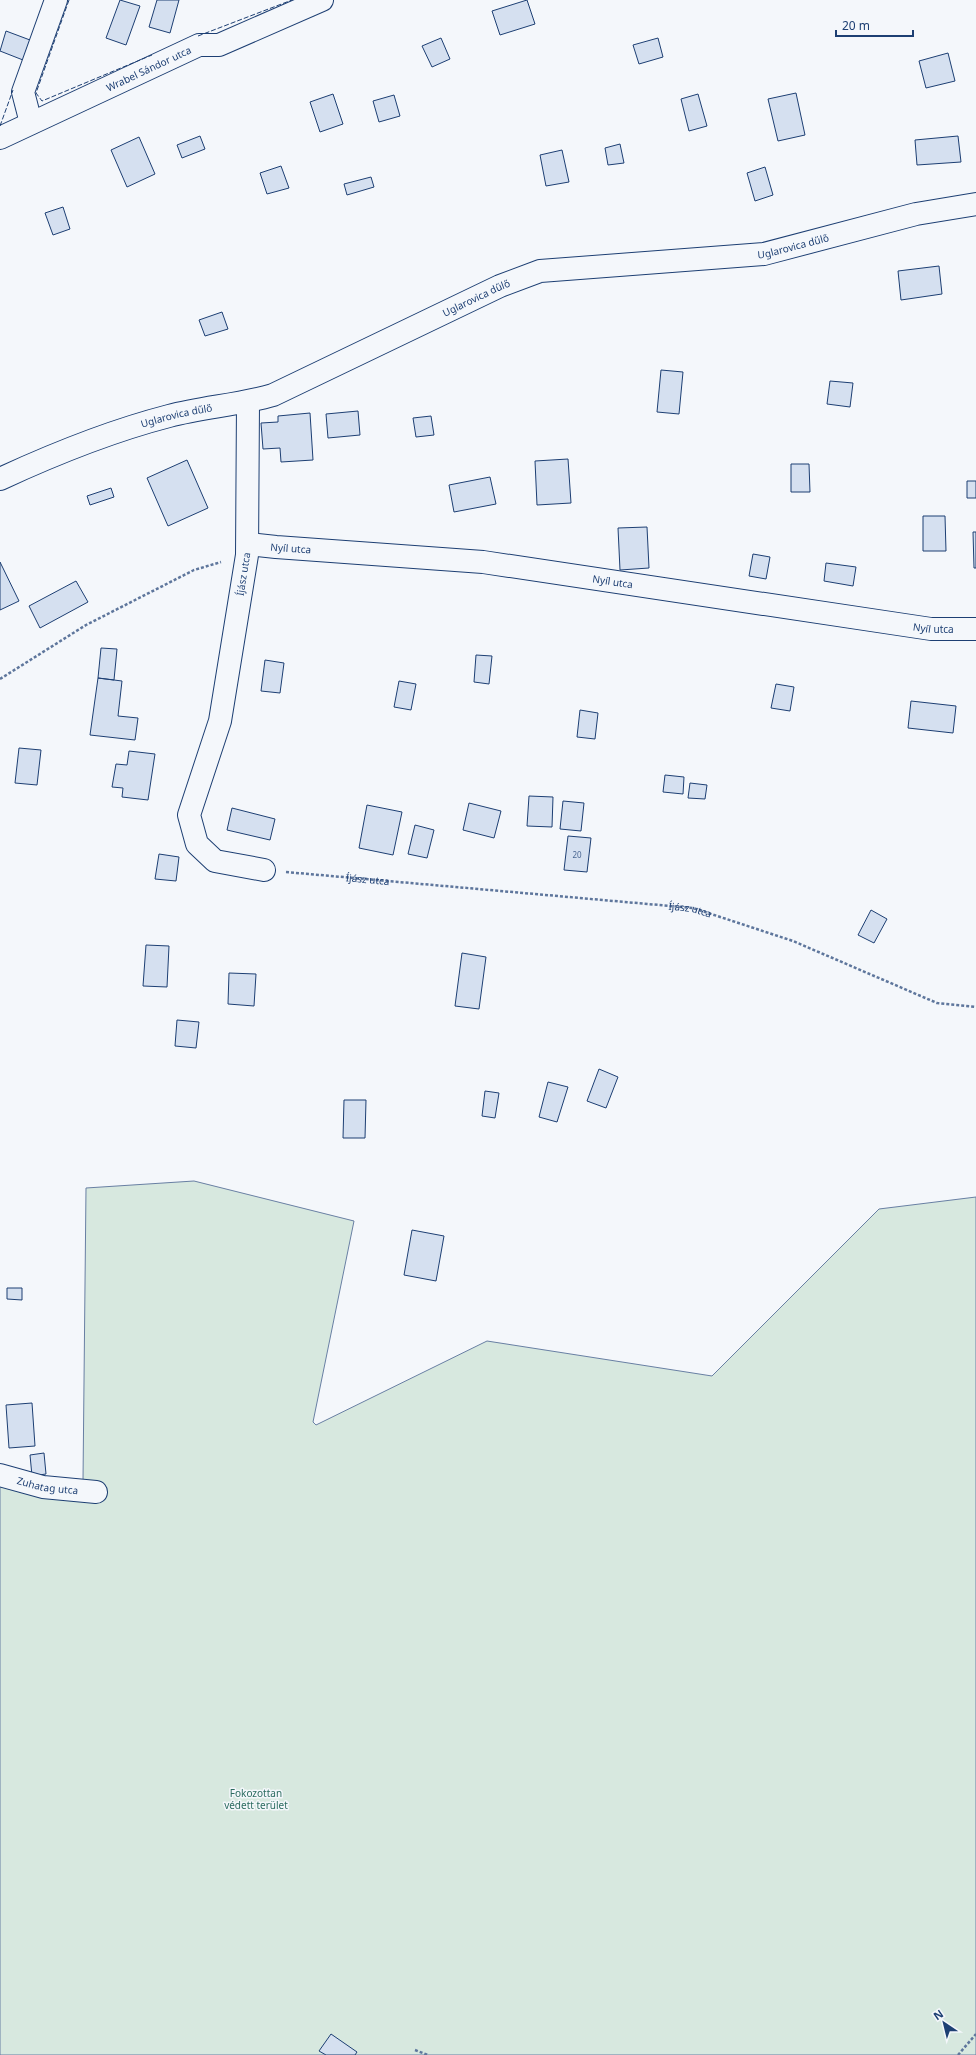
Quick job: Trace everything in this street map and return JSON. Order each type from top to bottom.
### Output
[{"type":"street","points":[[31,123],[23,92],[56,0]]},
{"type":"street","name":"Wrabel Sándor utca","points":[[0,138],[199,45],[219,44],[322,0]]},
{"type":"street","name":"Uglarovica dűlő","points":[[0,479],[44,459],[130,427],[207,408],[248,403],[273,395],[500,286],[540,271],[764,254],[916,214],[976,204]]},
{"type":"street","name":"Íjász utca","points":[[248,403],[247,549],[220,721],[189,815],[197,844],[215,860],[264,870]]},
{"type":"street","name":"Nyíl utca","points":[[247,549],[276,547],[483,562],[932,629],[976,629]]},
{"type":"street","name":"Zuhatag utca","points":[[0,1475],[43,1487],[96,1492]]},
{"type":"path","points":[[0,679],[86,625],[194,570],[247,549]]},
{"type":"path","name":"Íjász utca","points":[[264,870],[693,908],[793,941],[938,1003],[976,1008]]},
{"type":"path","points":[[958,2055],[976,2034]]},
{"type":"path","points":[[414,2050],[428,2055]]},
{"type":"green space","name":"Fokozottan védett terület","points":[[194,1181],[354,1221],[313,1422],[316,1425],[487,1341],[712,1376],[879,1209],[976,1197],[976,2055],[0,2055],[0,1472],[83,1480],[86,1188]]},
{"type":"building","points":[[120,0],[140,6],[126,45],[106,38]]},
{"type":"building","points":[[157,0],[179,0],[170,33],[149,27]]},
{"type":"building","points":[[527,0],[535,24],[500,35],[492,11]]},
{"type":"building","points":[[6,31],[30,40],[23,60],[0,51]]},
{"type":"building","points":[[441,38],[450,59],[432,67],[422,46]]},
{"type":"building","points":[[658,38],[663,57],[639,64],[633,45]]},
{"type":"building","points":[[948,53],[955,81],[926,88],[919,61]]},
{"type":"building","points":[[796,93],[805,135],[778,141],[768,99]]},
{"type":"building","points":[[333,94],[343,124],[320,132],[310,102]]},
{"type":"building","points":[[698,94],[707,126],[689,131],[681,99]]},
{"type":"building","points":[[394,95],[400,116],[379,122],[373,101]]},
{"type":"building","points":[[200,136],[205,149],[182,158],[177,145]]},
{"type":"building","points":[[958,136],[961,162],[917,165],[915,140]]},
{"type":"building","points":[[139,137],[155,174],[127,187],[111,150]]},
{"type":"building","points":[[620,144],[624,163],[608,165],[605,148]]},
{"type":"building","points":[[562,150],[569,182],[546,186],[540,155]]},
{"type":"building","points":[[281,166],[289,188],[267,194],[260,173]]},
{"type":"building","points":[[765,167],[773,195],[755,201],[747,173]]},
{"type":"building","points":[[371,177],[374,187],[347,195],[344,184]]},
{"type":"building","points":[[63,207],[70,229],[53,235],[45,213]]},
{"type":"building","points":[[939,266],[942,294],[901,300],[898,271]]},
{"type":"building","points":[[222,312],[228,329],[205,336],[199,320]]},
{"type":"building","points":[[661,370],[683,372],[679,414],[657,412]]},
{"type":"building","points":[[830,381],[853,383],[850,407],[827,404]]},
{"type":"building","points":[[358,411],[360,435],[328,438],[326,414]]},
{"type":"building","points":[[310,413],[313,460],[281,462],[280,448],[263,449],[261,423],[278,422],[278,416]]},
{"type":"building","points":[[431,416],[434,435],[416,437],[413,418]]},
{"type":"building","points":[[568,459],[571,503],[537,505],[535,461]]},
{"type":"building","points":[[187,460],[208,508],[168,526],[147,478]]},
{"type":"building","points":[[791,464],[809,464],[810,492],[791,492]]},
{"type":"building","points":[[490,477],[496,504],[454,512],[449,485]]},
{"type":"building","points":[[967,481],[976,481],[976,498],[967,498]]},
{"type":"building","points":[[111,488],[114,497],[90,505],[87,496]]},
{"type":"building","points":[[923,516],[945,516],[946,551],[923,551]]},
{"type":"building","points":[[647,527],[649,568],[620,570],[618,528]]},
{"type":"building","points":[[973,532],[976,532],[976,568],[974,568]]},
{"type":"building","points":[[753,554],[770,557],[766,579],[749,576]]},
{"type":"building","points":[[0,562],[19,601],[0,610]]},
{"type":"building","points":[[826,563],[856,567],[853,586],[824,581]]},
{"type":"building","points":[[76,581],[88,602],[40,628],[29,606]]},
{"type":"building","points":[[101,648],[117,649],[114,680],[98,678]]},
{"type":"building","points":[[476,655],[492,656],[489,684],[474,682]]},
{"type":"building","points":[[265,660],[284,663],[280,693],[261,691]]},
{"type":"building","points":[[98,678],[122,681],[118,716],[138,718],[135,740],[90,735]]},
{"type":"building","points":[[399,681],[416,684],[411,710],[394,707]]},
{"type":"building","points":[[776,684],[794,687],[790,711],[771,708]]},
{"type":"building","points":[[911,701],[956,706],[953,733],[908,728]]},
{"type":"building","points":[[580,710],[598,713],[595,739],[577,737]]},
{"type":"building","points":[[19,748],[41,750],[37,785],[15,783]]},
{"type":"building","points":[[129,751],[155,754],[148,800],[122,797],[123,788],[112,787],[116,764],[127,765]]},
{"type":"building","points":[[665,775],[684,777],[683,794],[663,792]]},
{"type":"building","points":[[690,783],[707,785],[705,799],[688,798]]},
{"type":"building","points":[[529,796],[553,797],[552,827],[527,826]]},
{"type":"building","points":[[563,801],[584,803],[581,831],[560,829]]},
{"type":"building","points":[[469,803],[501,811],[494,838],[463,830]]},
{"type":"building","points":[[367,805],[402,812],[393,855],[359,848]]},
{"type":"building","points":[[232,808],[275,819],[270,840],[227,830]]},
{"type":"building","points":[[415,825],[434,830],[427,858],[408,854]]},
{"type":"building","points":[[568,836],[591,838],[587,872],[564,870]]},
{"type":"building","points":[[159,854],[179,857],[176,881],[155,879]]},
{"type":"building","points":[[871,910],[887,919],[874,943],[858,935]]},
{"type":"building","points":[[146,945],[169,946],[167,987],[143,986]]},
{"type":"building","points":[[462,953],[486,957],[479,1009],[455,1006]]},
{"type":"building","points":[[229,973],[256,974],[254,1006],[228,1004]]},
{"type":"building","points":[[177,1020],[199,1022],[196,1048],[175,1046]]},
{"type":"building","points":[[599,1069],[618,1077],[606,1108],[587,1101]]},
{"type":"building","points":[[548,1082],[568,1087],[557,1122],[539,1117]]},
{"type":"building","points":[[485,1091],[499,1093],[495,1118],[482,1116]]},
{"type":"building","points":[[344,1100],[366,1100],[365,1138],[343,1138]]},
{"type":"building","points":[[412,1230],[444,1236],[436,1281],[404,1275]]},
{"type":"building","points":[[7,1288],[22,1288],[22,1300],[7,1299]]},
{"type":"building","points":[[32,1403],[35,1446],[9,1448],[6,1405]]},
{"type":"building","points":[[44,1453],[46,1474],[32,1476],[30,1455]]},
{"type":"building","points":[[331,2034],[357,2052],[355,2055],[326,2055],[319,2051]]},
{"type":"fence","points":[[69,0],[36,93],[42,101],[152,55]]},
{"type":"fence","points":[[198,36],[292,0]]},
{"type":"fence","points":[[0,126],[13,90]]}]
